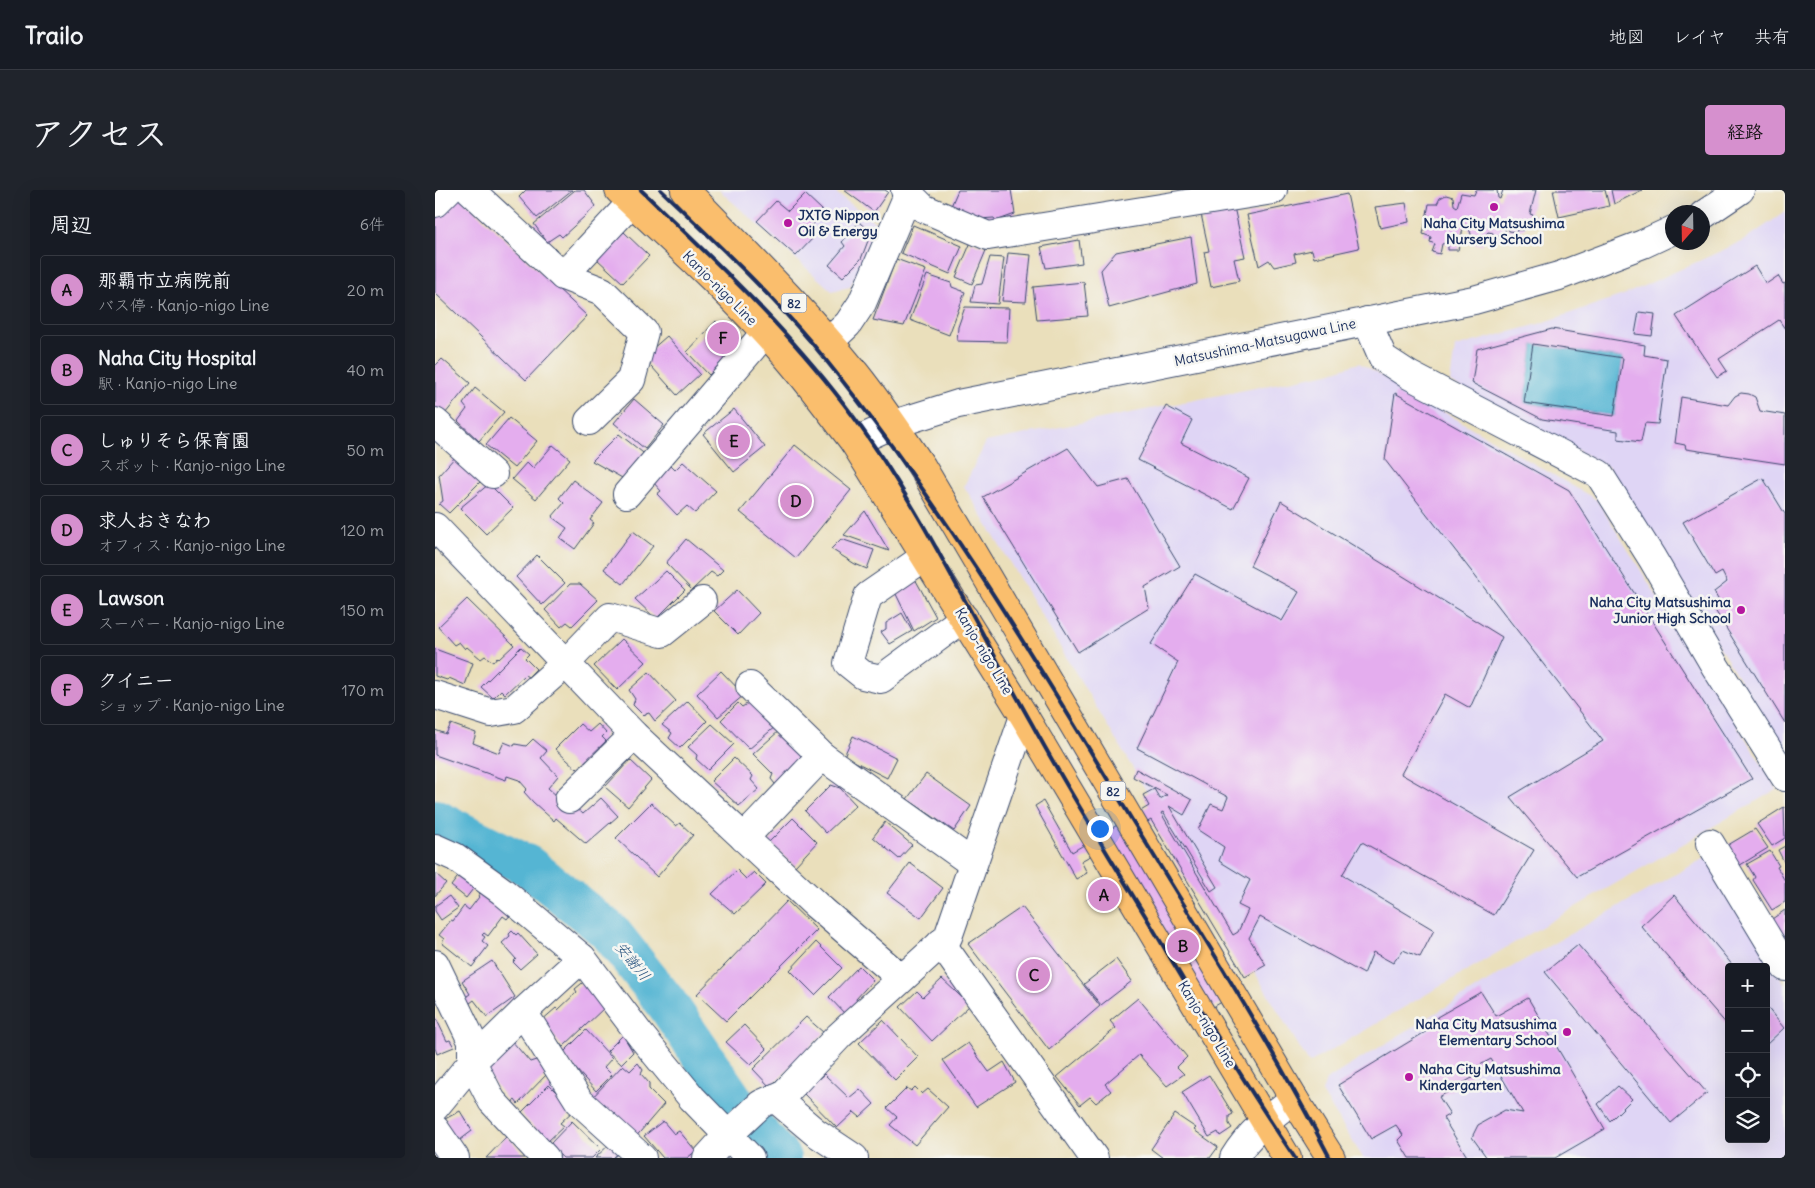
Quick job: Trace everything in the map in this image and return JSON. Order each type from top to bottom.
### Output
[{"type":"main road","name":"82","points":[[685,190],[829,342],[894,424],[922,467],[1294,1099],[1331,1158]]},
{"type":"main road","name":"Kanjo-nigo Line","points":[[625,196],[706,273],[765,333],[812,388],[854,442],[1024,716],[1287,1158]]},
{"type":"street","points":[[435,204],[448,190]]},
{"type":"street","points":[[470,190],[563,276],[602,291],[644,332],[631,380],[589,421]]},
{"type":"street","points":[[829,342],[848,324],[862,303],[908,191],[923,208],[988,236],[1273,190]]},
{"type":"street","points":[[1710,210],[1740,190]]},
{"type":"street","points":[[563,276],[625,196]]},
{"type":"street","name":"Matsushima-Matsugawa Line","points":[[854,442],[894,424],[958,404],[1444,307],[1559,276],[1665,234]]},
{"type":"street","points":[[1367,321],[1383,358],[1409,375],[1599,474],[1785,778]]},
{"type":"street","points":[[627,494],[765,333]]},
{"type":"street","points":[[435,422],[493,474]]},
{"type":"street","points":[[435,526],[634,735],[816,905],[901,978]]},
{"type":"street","points":[[926,556],[868,596],[848,663],[863,674],[881,679],[964,618]]},
{"type":"street","points":[[435,694],[491,713],[514,709],[565,664],[609,617],[662,633],[702,601]]},
{"type":"street","points":[[750,686],[822,756],[972,863]]},
{"type":"street","points":[[707,1158],[733,1131],[768,1101],[784,1094],[839,1036],[947,937],[1024,716]]},
{"type":"street","points":[[569,799],[634,735]]},
{"type":"street","points":[[744,838],[822,756]]},
{"type":"street","points":[[1710,843],[1785,967]]},
{"type":"street","points":[[435,848],[455,857],[503,891],[581,958],[692,1098],[733,1131],[750,1158]]},
{"type":"street","points":[[941,943],[1094,1158]]},
{"type":"street","points":[[435,1107],[472,1062],[581,958]]},
{"type":"street","points":[[435,964],[472,1041],[472,1062],[492,1101],[545,1158]]},
{"type":"street","points":[[523,1012],[579,1101],[642,1158]]},
{"type":"street","points":[[1234,1158],[1265,1121],[1294,1099]]},
{"type":"street","points":[[768,1101],[854,1158]]},
{"type":"street","points":[[435,1129],[455,1158]]},
{"type":"shaded area","points":[[719,190],[832,190],[880,226],[850,287],[832,291]]},
{"type":"shaded area","name":"Naha City Matsushima Junior High School","points":[[1785,212],[1785,753],[1608,467],[1450,382],[1455,347],[1539,324],[1626,294],[1743,241]]},
{"type":"shaded area","points":[[1359,363],[1597,500],[1777,789],[1309,1063],[964,486],[986,442],[1329,373]]},
{"type":"shaded area","name":"Naha City Matsushima Elementary School","points":[[1708,856],[1785,984],[1785,1158],[1363,1158],[1322,1092],[1326,1080],[1503,972]]},
{"type":"water","points":[[1533,344],[1623,358],[1614,416],[1524,403]]},
{"type":"building","points":[[526,190],[572,190],[537,218],[519,197]]},
{"type":"building","points":[[575,190],[584,190],[596,206],[562,237],[559,234],[547,242],[534,224]]},
{"type":"building","points":[[844,190],[885,190],[888,192],[874,212]]},
{"type":"building","points":[[958,190],[1011,190],[1015,214],[996,221],[994,218],[979,219],[951,206]]},
{"type":"building","points":[[1476,190],[1497,190],[1498,198],[1500,199],[1503,190],[1536,190],[1530,214],[1536,216],[1536,222],[1527,224],[1523,230],[1517,230],[1516,232],[1509,231],[1507,220],[1504,237],[1494,236],[1493,233],[1488,232],[1484,237],[1482,245],[1470,243],[1471,234],[1468,226],[1464,225],[1458,250],[1448,250],[1448,242],[1442,244],[1440,254],[1432,252],[1435,244],[1430,242],[1431,237],[1423,234],[1429,204],[1437,204],[1440,198],[1446,195],[1453,197],[1454,205],[1457,207],[1461,193],[1474,195]]},
{"type":"building","points":[[1553,190],[1605,190],[1609,206],[1559,217]]},
{"type":"building","points":[[1611,190],[1642,190],[1614,204]]},
{"type":"building","points":[[805,194],[823,211],[808,230],[814,237],[796,256],[757,221],[776,201],[788,211]]},
{"type":"building","points":[[1347,194],[1359,248],[1314,258],[1312,250],[1294,254],[1296,262],[1274,267],[1269,260],[1259,266],[1247,215]]},
{"type":"building","points":[[458,195],[587,316],[526,380],[435,293],[435,219]]},
{"type":"building","points":[[1406,203],[1409,222],[1380,228],[1375,207]]},
{"type":"building","points":[[1234,207],[1245,257],[1234,259],[1239,281],[1211,287],[1204,252],[1209,251],[1201,214]]},
{"type":"building","points":[[859,222],[871,233],[861,259],[843,277],[829,265],[845,246],[842,242]]},
{"type":"building","points":[[913,225],[962,246],[950,274],[901,253]]},
{"type":"building","points":[[624,232],[649,256],[623,283],[597,259]]},
{"type":"building","points":[[1191,237],[1197,284],[1109,308],[1101,270],[1116,252]]},
{"type":"building","points":[[1079,240],[1082,263],[1046,268],[1041,247]]},
{"type":"building","points":[[971,242],[987,248],[972,284],[956,277]]},
{"type":"building","points":[[1008,253],[1031,255],[1026,302],[1002,301]]},
{"type":"building","points":[[990,257],[1004,258],[998,304],[971,302],[975,285],[982,284]]},
{"type":"building","points":[[896,259],[926,270],[904,326],[873,320]]},
{"type":"building","points":[[1755,266],[1766,284],[1778,276],[1783,284],[1785,283],[1785,329],[1779,320],[1719,359],[1727,371],[1717,377],[1676,316]]},
{"type":"building","points":[[927,275],[951,283],[952,287],[965,292],[949,335],[910,320]]},
{"type":"building","points":[[1084,282],[1088,316],[1037,320],[1033,287]]},
{"type":"building","points":[[965,307],[1009,308],[1007,342],[957,341],[958,327]]},
{"type":"building","points":[[1639,312],[1655,314],[1652,336],[1635,334]]},
{"type":"building","points":[[716,321],[738,345],[709,375],[687,352]]},
{"type":"building","points":[[1552,329],[1645,345],[1644,355],[1667,359],[1658,424],[1645,423],[1641,442],[1618,439],[1618,431],[1542,419],[1472,383],[1477,349]],"holes":[[[1533,344],[1623,358],[1614,416],[1524,403]]]},
{"type":"building","points":[[667,336],[700,374],[677,395],[643,357]]},
{"type":"building","points":[[442,359],[470,383],[445,414],[435,408],[435,366]]},
{"type":"building","points":[[475,388],[504,412],[479,441],[458,421],[467,409],[463,404]]},
{"type":"building","points":[[1395,393],[1569,490],[1752,779],[1577,877],[1510,797],[1603,741],[1385,460]]},
{"type":"building","points":[[1741,393],[1755,397],[1760,411],[1785,415],[1785,464],[1686,449],[1685,445],[1675,443],[1681,397],[1728,405],[1735,396]]},
{"type":"building","points":[[634,399],[664,425],[645,449],[614,423]]},
{"type":"building","points":[[1166,406],[1192,420],[1181,443],[1249,478],[1233,509],[1138,460]]},
{"type":"building","points":[[734,409],[765,447],[734,472],[703,434]]},
{"type":"building","points":[[509,418],[537,441],[514,468],[486,445]]},
{"type":"building","points":[[619,434],[647,456],[624,479],[592,461]]},
{"type":"building","points":[[553,445],[570,459],[536,499],[512,479],[527,462],[533,468]]},
{"type":"building","points":[[795,445],[851,490],[796,558],[740,512]]},
{"type":"building","points":[[1068,448],[1098,487],[1128,479],[1180,566],[1145,587],[1149,608],[1078,652],[983,497]]},
{"type":"building","points":[[456,456],[483,479],[449,513],[439,504],[443,501],[439,475]]},
{"type":"building","points":[[683,462],[716,491],[695,513],[687,506],[677,515],[657,494],[661,491],[653,482],[669,464],[675,470]]},
{"type":"building","points":[[1763,478],[1785,514],[1785,723],[1713,607],[1719,601],[1714,592],[1727,582],[1722,572],[1715,576],[1683,522]]},
{"type":"building","points":[[573,480],[603,503],[590,520],[594,523],[575,549],[560,538],[567,528],[552,517],[564,503],[559,498]]},
{"type":"building","points":[[489,484],[513,508],[486,534],[460,508]]},
{"type":"building","points":[[1281,501],[1502,637],[1470,708],[1445,694],[1401,774],[1534,850],[1494,915],[1362,842],[1342,875],[1434,930],[1420,957],[1403,950],[1393,963],[1373,952],[1364,974],[1260,917],[1249,938],[1266,965],[1245,977],[1151,820],[1130,832],[1242,990],[1198,1016],[1112,844],[1081,861],[1087,873],[1076,879],[1035,806],[1043,801],[1072,852],[1149,806],[1143,795],[1154,789],[1160,799],[1167,795],[1133,777],[1136,769],[1192,800],[1184,815],[1169,806],[1217,887],[1211,891],[1163,812],[1161,813],[1233,935],[1238,932],[1248,910],[1238,905],[1250,880],[1219,861],[1224,847],[1198,830],[1211,804],[1223,809],[1228,797],[1137,748],[1178,662],[1151,644],[1195,574],[1282,621],[1299,592],[1250,566]]},
{"type":"building","points":[[865,511],[889,551],[844,535]]},
{"type":"building","points":[[633,531],[653,546],[623,584],[604,569]]},
{"type":"building","points":[[686,539],[723,570],[717,576],[711,572],[692,590],[666,563]]},
{"type":"building","points":[[841,539],[874,550],[867,569],[831,549]]},
{"type":"building","points":[[537,555],[565,583],[542,605],[516,577]]},
{"type":"building","points":[[666,571],[685,590],[656,619],[635,599]]},
{"type":"building","points":[[914,577],[936,617],[914,631],[894,590]]},
{"type":"building","points":[[570,584],[580,584],[598,600],[572,626],[567,622],[561,627],[545,610]]},
{"type":"building","points":[[737,590],[759,613],[738,635],[714,611]]},
{"type":"building","points":[[467,599],[514,645],[493,662],[485,656],[481,659],[467,647],[465,649],[459,642],[454,645],[438,627]]},
{"type":"building","points":[[902,613],[912,631],[890,644],[881,632],[886,629],[886,623]]},
{"type":"building","points":[[622,639],[646,662],[617,690],[594,666]]},
{"type":"building","points":[[521,647],[529,654],[525,658],[536,669],[528,677],[525,675],[505,694],[501,690],[493,698],[481,687]]},
{"type":"building","points":[[435,649],[473,663],[465,685],[449,678],[447,680],[435,676]]},
{"type":"building","points":[[721,671],[744,695],[718,717],[697,694]]},
{"type":"building","points":[[649,672],[676,701],[655,721],[649,713],[643,715],[633,705],[635,699],[629,690]]},
{"type":"building","points":[[688,701],[707,721],[680,748],[669,738],[672,733],[662,725]]},
{"type":"building","points":[[751,701],[776,726],[749,749],[721,720],[738,703],[742,707]]},
{"type":"building","points":[[451,724],[476,733],[473,743],[499,753],[504,742],[514,746],[515,744],[526,746],[533,739],[547,751],[541,758],[558,776],[548,788],[567,805],[571,803],[583,814],[601,798],[618,816],[586,844],[556,818],[554,821],[533,802],[524,792],[527,789],[519,780],[507,776],[506,780],[435,755],[435,730],[446,734]]},
{"type":"building","points":[[580,724],[589,732],[598,724],[606,733],[602,737],[606,741],[577,769],[555,749]]},
{"type":"building","points":[[712,724],[734,744],[708,770],[696,759],[697,755],[688,747]]},
{"type":"building","points":[[780,730],[808,762],[779,789],[771,779],[773,774],[753,754]]},
{"type":"building","points":[[853,736],[897,758],[887,778],[844,756]]},
{"type":"building","points":[[734,758],[753,776],[751,780],[759,789],[739,806],[711,781]]},
{"type":"building","points":[[630,760],[651,780],[628,807],[605,787]]},
{"type":"building","points":[[926,774],[971,806],[954,831],[907,799]]},
{"type":"building","points":[[831,785],[840,788],[856,805],[826,833],[805,811]]},
{"type":"building","points":[[651,803],[676,826],[680,823],[693,835],[657,877],[616,838]]},
{"type":"building","points":[[1784,807],[1785,838],[1772,846],[1757,824]]},
{"type":"building","points":[[793,818],[817,842],[795,866],[769,842]]},
{"type":"building","points":[[885,822],[912,845],[899,859],[873,837]]},
{"type":"building","points":[[1755,829],[1768,848],[1737,867],[1723,848]]},
{"type":"building","points":[[1785,846],[1785,864],[1778,850]]},
{"type":"building","points":[[1770,851],[1785,881],[1785,902],[1772,910],[1753,880],[1755,877],[1747,864]]},
{"type":"building","points":[[910,863],[943,888],[921,918],[887,893]]},
{"type":"building","points":[[463,870],[479,881],[466,898],[451,886]]},
{"type":"building","points":[[737,870],[746,879],[754,872],[766,884],[735,914],[712,894]]},
{"type":"building","points":[[435,873],[446,883],[435,896]]},
{"type":"building","points":[[482,890],[511,914],[507,919],[503,916],[488,936],[484,933],[482,935],[485,937],[482,941],[488,946],[472,967],[442,943],[444,939],[439,935],[464,906],[469,910]]},
{"type":"building","points":[[1674,895],[1731,963],[1725,963],[1725,1022],[1641,926]]},
{"type":"building","points":[[449,896],[458,908],[441,920],[435,911],[435,906]]},
{"type":"building","points":[[787,901],[817,930],[726,1021],[697,994]]},
{"type":"building","points":[[1022,907],[1100,1006],[1049,1050],[968,944]]},
{"type":"building","points":[[1785,910],[1785,942],[1772,919]]},
{"type":"building","points":[[512,931],[516,935],[518,933],[537,954],[520,969],[513,962],[516,959],[502,943],[510,936],[509,934]]},
{"type":"building","points":[[816,942],[842,968],[815,995],[790,970]]},
{"type":"building","points":[[1578,945],[1707,1093],[1671,1123],[1545,972]]},
{"type":"building","points":[[1116,959],[1132,981],[1101,1005],[1084,984]]},
{"type":"building","points":[[492,961],[515,997],[487,1017],[474,1000],[465,1007],[461,1000],[470,994],[462,981]]},
{"type":"building","points":[[859,966],[873,980],[856,999],[857,1002],[845,1014],[829,997]]},
{"type":"building","points":[[587,979],[605,1007],[563,1047],[541,1021],[556,1008],[558,1010],[577,992],[575,989]]},
{"type":"building","points":[[942,979],[970,1005],[932,1041],[900,1007],[917,991],[923,997]]},
{"type":"building","points":[[1481,992],[1496,1016],[1528,998],[1605,1129],[1555,1158],[1487,1158],[1472,1137],[1478,1125],[1505,1110],[1523,1113],[1491,1059],[1469,1071],[1472,1078],[1439,1097],[1450,1114],[1443,1118],[1468,1158],[1409,1158],[1398,1140],[1403,1135],[1396,1125],[1371,1139],[1338,1085],[1440,1023],[1437,1017]]},
{"type":"building","points":[[1138,998],[1187,1057],[1177,1067],[1184,1074],[1167,1086],[1139,1055],[1105,1084],[1111,1091],[1096,1103],[1090,1097],[1080,1105],[1057,1077],[1116,1028],[1110,1021]]},
{"type":"building","points":[[1770,1011],[1784,1028],[1770,1041]]},
{"type":"building","points":[[435,1016],[447,1041],[450,1040],[454,1047],[437,1054],[435,1048]]},
{"type":"building","points":[[806,1017],[824,1033],[770,1087],[753,1069]]},
{"type":"building","points":[[883,1020],[918,1057],[895,1080],[859,1043]]},
{"type":"building","points":[[744,1025],[767,1049],[751,1065],[726,1042]]},
{"type":"building","points":[[586,1030],[612,1058],[604,1067],[612,1075],[596,1091],[562,1054]]},
{"type":"building","points":[[623,1035],[633,1052],[621,1064],[607,1051]]},
{"type":"building","points":[[512,1041],[530,1062],[536,1060],[548,1073],[518,1104],[515,1100],[510,1104],[485,1070],[489,1063]]},
{"type":"building","points":[[968,1043],[989,1072],[1004,1062],[1015,1082],[976,1107],[943,1060]]},
{"type":"building","points":[[638,1063],[643,1070],[641,1074],[649,1083],[649,1089],[664,1104],[634,1139],[590,1100],[623,1065],[630,1071]]},
{"type":"building","points":[[824,1074],[849,1098],[860,1089],[874,1104],[860,1117],[854,1112],[837,1128],[803,1093]]},
{"type":"building","points":[[1209,1075],[1233,1114],[1229,1116],[1229,1124],[1232,1128],[1220,1136],[1218,1132],[1209,1137],[1182,1092]]},
{"type":"building","points":[[549,1085],[574,1110],[560,1123],[564,1126],[547,1142],[521,1113]]},
{"type":"building","points":[[1618,1086],[1632,1099],[1610,1121],[1598,1104]]},
{"type":"building","points":[[915,1087],[922,1094],[928,1089],[948,1107],[915,1145],[890,1125],[897,1117],[887,1108],[907,1088],[911,1091]]},
{"type":"building","points":[[460,1111],[472,1131],[460,1140],[458,1137],[452,1141],[445,1119]]},
{"type":"building","points":[[1175,1114],[1196,1128],[1194,1130],[1218,1147],[1210,1158],[1163,1158],[1151,1149]]},
{"type":"building","points":[[572,1121],[601,1149],[592,1158],[563,1158],[549,1145]]},
{"type":"building","points":[[663,1121],[674,1134],[679,1131],[696,1151],[687,1158],[663,1158],[644,1136]]},
{"type":"building","points":[[507,1136],[527,1158],[486,1158]]},
{"type":"building","points":[[614,1140],[623,1149],[613,1158],[595,1158]]},
{"type":"waterway","name":"安謝川","points":[[435,820],[528,866],[610,932],[667,1004],[744,1117],[780,1158]]},
{"type":"railway","points":[[641,190],[721,267],[797,347],[844,404],[871,441],[920,520],[1074,797],[1219,1039],[1295,1158]]},
{"type":"railway","points":[[661,190],[757,283],[811,342],[856,398],[941,515],[1019,636],[1209,945],[1259,1029],[1330,1158]]},
{"type":"place","name":"Naha City Matsushima Nursery School","points":[[1494,207]]},
{"type":"place","name":"JXTG Nippon Oil & Energy","points":[[788,223]]},
{"type":"place","name":"クイニー","points":[[723,338]]},
{"type":"place","name":"Lawson","points":[[734,441]]},
{"type":"place","name":"求人おきなわ","points":[[796,501]]},
{"type":"place","name":"Naha City Matsushima Junior High School","points":[[1741,610]]},
{"type":"place","name":"那覇市立病院前","points":[[1104,895]]},
{"type":"place","name":"Naha City Hospital","points":[[1183,946]]},
{"type":"place","name":"しゅりそら保育園","points":[[1034,975]]},
{"type":"place","name":"Naha City Matsushima Elementary School","points":[[1567,1032]]},
{"type":"place","name":"Naha City Matsushima Kindergarten","points":[[1409,1077]]}]
